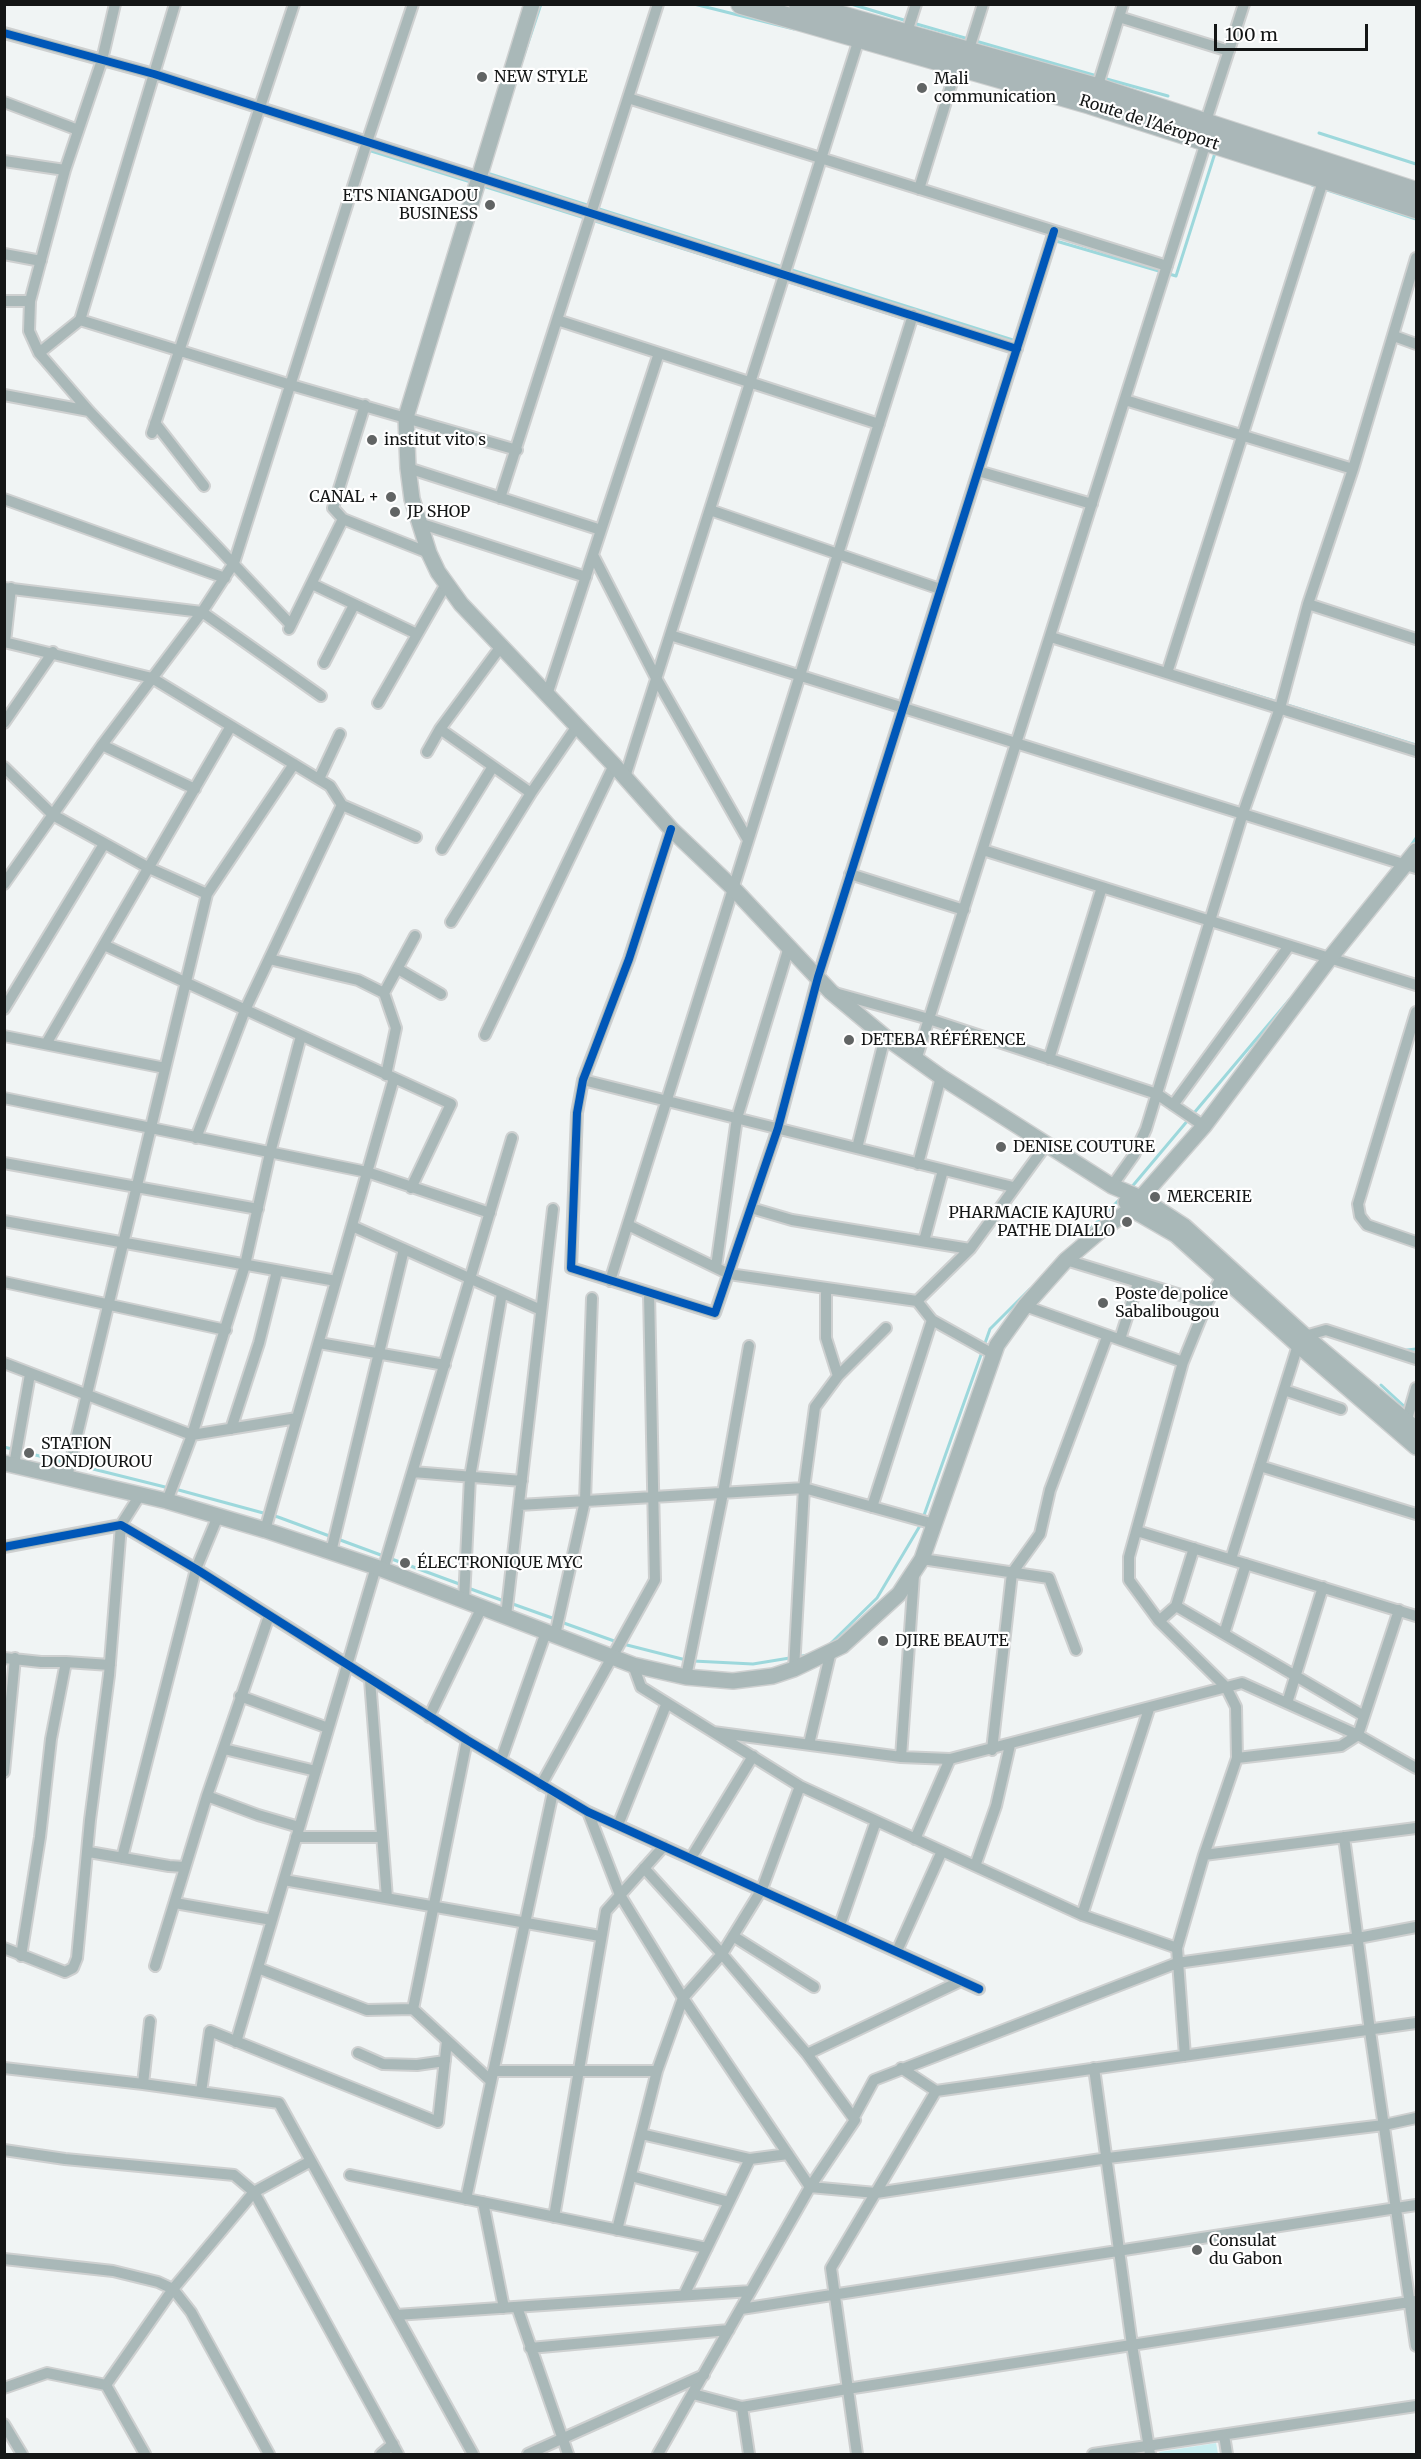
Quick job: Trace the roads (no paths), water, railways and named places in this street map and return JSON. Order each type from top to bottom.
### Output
[{"type":"highway","name":"Route de l'Aéroport","points":[[741,4],[859,39],[1097,88],[1206,133]]},
{"type":"highway","name":"Route de l'Aéroport","points":[[799,4],[906,35],[963,59],[1090,104],[1206,133],[1326,171],[1416,192]]},
{"type":"highway","name":"Route de l'Aéroport","points":[[1326,171],[1416,208]]},
{"type":"main road","points":[[532,4],[406,417],[412,499],[429,553],[446,584],[461,604],[614,765],[671,830],[733,888],[831,992],[916,1060],[1114,1187],[1176,1235],[1222,1276],[1408,1428],[1416,1447]]},
{"type":"main road","points":[[9,1464],[167,1501],[265,1530],[380,1568],[633,1665],[686,1677],[733,1681],[773,1676],[794,1669],[842,1646],[899,1594],[918,1565],[993,1354],[1025,1306],[1066,1260],[1136,1204],[1204,1126],[1330,958],[1411,866],[1416,851]]},
{"type":"main road","points":[[1136,1204],[1184,1226],[1302,1340]]},
{"type":"street","points":[[115,4],[102,60],[65,170],[30,301],[29,331],[39,353],[89,411],[234,563],[289,628],[343,519]]},
{"type":"street","points":[[39,353],[80,320],[176,4]]},
{"type":"street","points":[[204,486],[153,428],[294,4]]},
{"type":"street","points":[[4,884],[102,745],[202,612],[234,563],[367,142],[414,4]]},
{"type":"street","points":[[500,498],[657,4]]},
{"type":"street","points":[[906,35],[916,4]]},
{"type":"street","points":[[918,189],[983,4]]},
{"type":"street","points":[[1109,4],[1229,51]]},
{"type":"street","points":[[916,1060],[1167,266],[1244,4]]},
{"type":"street","points":[[1097,88],[1122,10]]},
{"type":"street","points":[[4,33],[154,74],[1017,348]]},
{"type":"street","points":[[625,777],[859,39]]},
{"type":"street","points":[[628,98],[1167,266]]},
{"type":"street","points":[[4,102],[78,130]]},
{"type":"street","points":[[4,161],[65,170]]},
{"type":"street","points":[[1167,673],[1326,171]]},
{"type":"street","points":[[671,830],[629,959],[583,1080],[577,1113],[571,1268],[715,1313],[777,1128],[818,977],[1054,231]]},
{"type":"street","points":[[4,254],[41,261]]},
{"type":"street","points":[[1114,1187],[1142,1138],[1157,1094],[1242,813],[1280,708],[1308,604],[1353,469],[1416,258]]},
{"type":"street","points":[[4,301],[30,301]]},
{"type":"street","points":[[610,1281],[913,315]]},
{"type":"street","points":[[80,320],[291,385],[516,450]]},
{"type":"street","points":[[557,320],[879,424]]},
{"type":"street","points":[[1394,336],[1416,344]]},
{"type":"street","points":[[548,694],[659,352]]},
{"type":"street","points":[[4,395],[89,411]]},
{"type":"street","points":[[1125,400],[1353,469]]},
{"type":"street","points":[[365,405],[333,508],[343,519],[429,553]]},
{"type":"street","points":[[408,468],[601,530]]},
{"type":"street","points":[[978,471],[1092,504]]},
{"type":"street","points":[[4,499],[225,578]]},
{"type":"street","points":[[710,510],[940,589]]},
{"type":"street","points":[[419,523],[586,577]]},
{"type":"street","points":[[593,555],[656,678],[748,840]]},
{"type":"street","points":[[312,584],[417,634]]},
{"type":"street","points":[[378,703],[446,584]]},
{"type":"street","points":[[321,696],[202,612],[8,588],[5,642],[152,678],[330,786],[342,805],[416,837]]},
{"type":"street","points":[[1308,604],[1416,639]]},
{"type":"street","points":[[324,663],[354,605]]},
{"type":"street","points":[[670,635],[1411,866]]},
{"type":"street","points":[[1051,637],[1416,751]]},
{"type":"street","points":[[427,752],[440,729],[502,645]]},
{"type":"street","points":[[4,723],[53,652]]},
{"type":"street","points":[[46,1044],[231,726]]},
{"type":"street","points":[[451,922],[531,793],[577,726]]},
{"type":"street","points":[[440,729],[492,768],[531,793]]},
{"type":"street","points":[[319,779],[340,734]]},
{"type":"street","points":[[102,745],[195,789]]},
{"type":"street","points":[[67,1477],[207,894],[294,764]]},
{"type":"street","points":[[484,1035],[614,765]]},
{"type":"street","points":[[4,767],[53,815],[149,868],[207,894]]},
{"type":"street","points":[[442,849],[492,768]]},
{"type":"street","points":[[196,1138],[245,1010],[342,805]]},
{"type":"street","points":[[4,1009],[104,844]]},
{"type":"street","points":[[983,850],[1416,985]]},
{"type":"street","points":[[850,874],[964,910]]},
{"type":"street","points":[[1049,1059],[1102,887]]},
{"type":"street","points":[[384,993],[415,936]]},
{"type":"street","points":[[104,945],[451,1104],[411,1188]]},
{"type":"street","points":[[1173,1105],[1290,946]]},
{"type":"street","points":[[716,1268],[737,1118],[789,947]]},
{"type":"street","points":[[265,1530],[367,1172],[390,1076],[396,1028],[384,993],[358,980],[269,959]]},
{"type":"street","points":[[398,969],[441,994]]},
{"type":"street","points":[[831,992],[929,1019],[1157,1094],[1204,1126]]},
{"type":"street","points":[[1416,1012],[1358,1204],[1360,1216],[1367,1225],[1416,1242]]},
{"type":"street","points":[[4,1036],[165,1068]]},
{"type":"street","points":[[167,1501],[192,1434],[245,1265],[270,1153],[301,1036]]},
{"type":"street","points":[[857,1148],[885,1037]]},
{"type":"street","points":[[918,1164],[941,1077]]},
{"type":"street","points":[[583,1080],[1013,1187]]},
{"type":"street","points":[[4,1098],[367,1172],[490,1213]]},
{"type":"street","points":[[236,2042],[328,1728],[412,1472],[512,1138]]},
{"type":"street","points":[[917,1301],[970,1249],[1013,1187],[1046,1145]]},
{"type":"street","points":[[4,1163],[258,1209]]},
{"type":"street","points":[[924,1241],[943,1170]]},
{"type":"street","points":[[751,1208],[792,1220],[970,1249]]},
{"type":"street","points":[[506,1616],[553,1209]]},
{"type":"street","points":[[4,1221],[336,1281]]},
{"type":"street","points":[[628,1225],[729,1274],[917,1301],[932,1320],[993,1354]]},
{"type":"street","points":[[352,1226],[541,1310]]},
{"type":"street","points":[[330,1552],[404,1249]]},
{"type":"street","points":[[1066,1260],[1207,1303]]},
{"type":"street","points":[[231,1429],[259,1343],[276,1271]]},
{"type":"street","points":[[1185,2056],[1177,1948],[1204,1855],[1237,1758],[1236,1707],[1226,1687],[1159,1621],[1129,1580],[1129,1557],[1183,1362],[1207,1303],[1222,1276]]},
{"type":"street","points":[[4,1282],[226,1330]]},
{"type":"street","points":[[1120,1339],[1138,1283]]},
{"type":"street","points":[[826,1289],[826,1338],[838,1376]]},
{"type":"street","points":[[464,1600],[470,1477],[502,1293]]},
{"type":"street","points":[[542,1785],[655,1580],[649,1293]]},
{"type":"street","points":[[501,1760],[550,1633],[585,1501],[592,1298]]},
{"type":"street","points":[[1025,1306],[1183,1362]]},
{"type":"street","points":[[872,1507],[932,1320]]},
{"type":"street","points":[[794,1669],[804,1488],[816,1407],[838,1376],[886,1328]]},
{"type":"street","points":[[1231,1559],[1302,1340],[1326,1330],[1416,1359]]},
{"type":"street","points":[[992,1750],[1012,1573],[1040,1534],[1050,1490],[1107,1336]]},
{"type":"street","points":[[319,1342],[445,1365]]},
{"type":"street","points":[[686,1677],[749,1346]]},
{"type":"street","points":[[4,1364],[192,1434],[297,1418]]},
{"type":"street","points":[[9,1464],[30,1374]]},
{"type":"street","points":[[1408,1428],[1416,1388]]},
{"type":"street","points":[[1284,1390],[1341,1409]]},
{"type":"street","points":[[1260,1466],[1416,1514]]},
{"type":"street","points":[[412,1472],[522,1481]]},
{"type":"street","points":[[519,1505],[804,1488],[934,1524]]},
{"type":"street","points":[[4,1948],[65,1972],[73,1968],[77,1958],[89,1852],[90,1820],[110,1665],[121,1525],[140,1495]]},
{"type":"street","points":[[122,1858],[196,1569],[218,1516]]},
{"type":"street","points":[[4,1547],[121,1525],[196,1569],[429,1717],[588,1812],[979,1989]]},
{"type":"street","points":[[1137,1531],[1416,1616]]},
{"type":"street","points":[[1159,1621],[1176,1606],[1194,1548]]},
{"type":"street","points":[[1224,1634],[1246,1564]]},
{"type":"street","points":[[901,1757],[918,1565],[1049,1578],[1077,1650]]},
{"type":"street","points":[[1287,1703],[1323,1587]]},
{"type":"street","points":[[1176,1606],[1364,1716]]},
{"type":"street","points":[[429,1717],[482,1607]]},
{"type":"street","points":[[1237,1758],[1341,1746],[1358,1735],[1400,1610]]},
{"type":"street","points":[[155,1966],[207,1796],[269,1616]]},
{"type":"street","points":[[809,1744],[831,1651]]},
{"type":"street","points":[[4,1772],[10,1658],[110,1665]]},
{"type":"street","points":[[21,1956],[40,1837],[51,1739],[66,1662]]},
{"type":"street","points":[[633,1665],[641,1687],[666,1705],[800,1786],[1083,1915],[1177,1948]]},
{"type":"street","points":[[370,1680],[387,1898]]},
{"type":"street","points":[[713,1732],[901,1757],[950,1759],[992,1750],[1242,1683],[1358,1735],[1416,1768]]},
{"type":"street","points":[[240,1696],[328,1728]]},
{"type":"street","points":[[618,1825],[666,1705]]},
{"type":"street","points":[[1083,1915],[1149,1708]]},
{"type":"street","points":[[413,2009],[467,1740]]},
{"type":"street","points":[[975,1866],[996,1806],[1010,1745]]},
{"type":"street","points":[[224,1749],[316,1771]]},
{"type":"street","points":[[691,1858],[753,1756]]},
{"type":"street","points":[[915,1839],[950,1759]]},
{"type":"street","points":[[617,2230],[657,2071],[683,1998],[722,1954],[762,1889],[800,1786]]},
{"type":"street","points":[[466,2199],[553,1792]]},
{"type":"street","points":[[207,1796],[298,1832],[382,1837]]},
{"type":"street","points":[[588,1812],[620,1895],[683,1998],[810,2187]]},
{"type":"street","points":[[840,1925],[876,1821]]},
{"type":"street","points":[[1204,1855],[1416,1828]]},
{"type":"street","points":[[1344,1837],[1370,2031],[1413,2302],[1416,2346]]},
{"type":"street","points":[[554,2217],[606,1911],[664,1846]]},
{"type":"street","points":[[897,1951],[942,1851]]},
{"type":"street","points":[[89,1852],[184,1867]]},
{"type":"street","points":[[644,1868],[722,1954],[807,2054],[854,2117]]},
{"type":"street","points":[[284,1880],[600,1936]]},
{"type":"street","points":[[175,1903],[272,1920]]},
{"type":"street","points":[[658,2454],[810,2187],[855,2120],[854,2117],[874,2080],[1178,1963],[1358,1938],[1416,1927]]},
{"type":"street","points":[[733,1936],[814,1987]]},
{"type":"street","points":[[258,1968],[367,2010],[413,2009],[492,2076],[578,2071],[657,2071]]},
{"type":"street","points":[[807,2054],[961,1981]]},
{"type":"street","points":[[143,2084],[150,2021]]},
{"type":"street","points":[[901,2068],[936,2091],[1416,2023]]},
{"type":"street","points":[[201,2092],[210,2031],[438,2122],[447,2040]]},
{"type":"street","points":[[358,2053],[383,2064],[417,2065],[445,2061]]},
{"type":"street","points":[[4,2068],[279,2103],[473,2454]]},
{"type":"street","points":[[1094,2068],[1132,2345],[1150,2450]]},
{"type":"street","points":[[857,2454],[831,2268],[936,2091]]},
{"type":"street","points":[[810,2187],[876,2193],[1108,2157],[1384,2125],[1416,2118]]},
{"type":"street","points":[[641,2134],[750,2159],[788,2154]]},
{"type":"street","points":[[4,2150],[65,2159],[234,2175],[254,2192],[399,2454]]},
{"type":"street","points":[[684,2295],[750,2159]]},
{"type":"street","points":[[106,2385],[172,2289],[254,2192],[311,2161]]},
{"type":"street","points":[[350,2175],[707,2248]]},
{"type":"street","points":[[631,2176],[729,2202]]},
{"type":"street","points":[[483,2202],[504,2308]]},
{"type":"street","points":[[741,2309],[1416,2205]]},
{"type":"street","points":[[4,2259],[114,2271],[158,2282],[172,2289],[191,2312],[269,2454]]},
{"type":"street","points":[[396,2315],[752,2291]]},
{"type":"street","points":[[693,2394],[742,2407],[1413,2302]]},
{"type":"street","points":[[517,2307],[568,2454]]},
{"type":"street","points":[[530,2348],[729,2331]]},
{"type":"street","points":[[4,2388],[47,2373],[106,2385],[145,2454]]},
{"type":"street","points":[[528,2454],[704,2375]]},
{"type":"street","points":[[1093,2454],[1150,2450],[1224,2435],[1416,2406]]},
{"type":"street","points":[[742,2407],[749,2454]]},
{"type":"street","points":[[4,2424],[22,2454]]},
{"type":"street","points":[[1224,2435],[1227,2454]]},
{"type":"street","points":[[381,2454],[393,2444]]},
{"type":"waterway","points":[[522,61],[541,4]]},
{"type":"waterway","points":[[694,4],[794,29]]},
{"type":"waterway","points":[[851,4],[907,21]]},
{"type":"waterway","points":[[913,23],[1097,76]]},
{"type":"waterway","points":[[1103,78],[1168,96]]},
{"type":"waterway","points":[[1319,133],[1416,164]]},
{"type":"waterway","points":[[368,150],[474,183]]},
{"type":"waterway","points":[[1056,241],[1176,276],[1215,153]]},
{"type":"waterway","points":[[488,171],[487,173],[590,206]]},
{"type":"waterway","points":[[1312,185],[1416,219]]},
{"type":"waterway","points":[[483,186],[585,218]]},
{"type":"waterway","points":[[596,208],[1016,341]]},
{"type":"waterway","points":[[592,220],[780,279]]},
{"type":"waterway","points":[[786,281],[937,329]]},
{"type":"waterway","points":[[1223,685],[1416,745]]},
{"type":"waterway","points":[[1410,847],[1416,838]]},
{"type":"waterway","points":[[1130,1189],[1290,999]]},
{"type":"waterway","points":[[1084,1235],[1122,1197]]},
{"type":"waterway","points":[[984,1346],[990,1329],[1030,1289]]},
{"type":"waterway","points":[[1407,1350],[1416,1349]]},
{"type":"waterway","points":[[923,1518],[982,1352]]},
{"type":"waterway","points":[[1381,1385],[1406,1408]]},
{"type":"waterway","points":[[4,1447],[67,1463]]},
{"type":"waterway","points":[[73,1464],[169,1488]]},
{"type":"waterway","points":[[175,1489],[278,1517],[462,1585]]},
{"type":"waterway","points":[[829,1645],[877,1598],[921,1524]]},
{"type":"waterway","points":[[468,1588],[504,1601]]},
{"type":"waterway","points":[[510,1603],[555,1619]]},
{"type":"waterway","points":[[561,1622],[617,1642]]},
{"type":"waterway","points":[[623,1644],[686,1660]]},
{"type":"waterway","points":[[693,1661],[753,1664],[808,1655]]},
{"type":"place","name":"NEW STYLE","points":[[482,77]]},
{"type":"place","name":"Mali communication","points":[[922,88]]},
{"type":"place","name":"ETS NIANGADOU BUSINESS","points":[[490,205]]},
{"type":"place","name":"institut vito s","points":[[372,440]]},
{"type":"place","name":"CANAL +","points":[[391,497]]},
{"type":"place","name":"JP SHOP","points":[[395,512]]},
{"type":"place","name":"DETEBA RÉFÉRENCE","points":[[849,1040]]},
{"type":"place","name":"DENISE COUTURE","points":[[1001,1147]]},
{"type":"place","name":"MERCERIE","points":[[1155,1197]]},
{"type":"place","name":"PHARMACIE KAJURU PATHE DIALLO","points":[[1127,1222]]},
{"type":"place","name":"Poste de police Sabalibougou","points":[[1103,1303]]},
{"type":"place","name":"STATION DONDJOUROU","points":[[29,1453]]},
{"type":"place","name":"ÉLECTRONIQUE MYC","points":[[405,1563]]},
{"type":"place","name":"DJIRE BEAUTE","points":[[883,1641]]},
{"type":"place","name":"Consulat du Gabon","points":[[1197,2250]]}]
